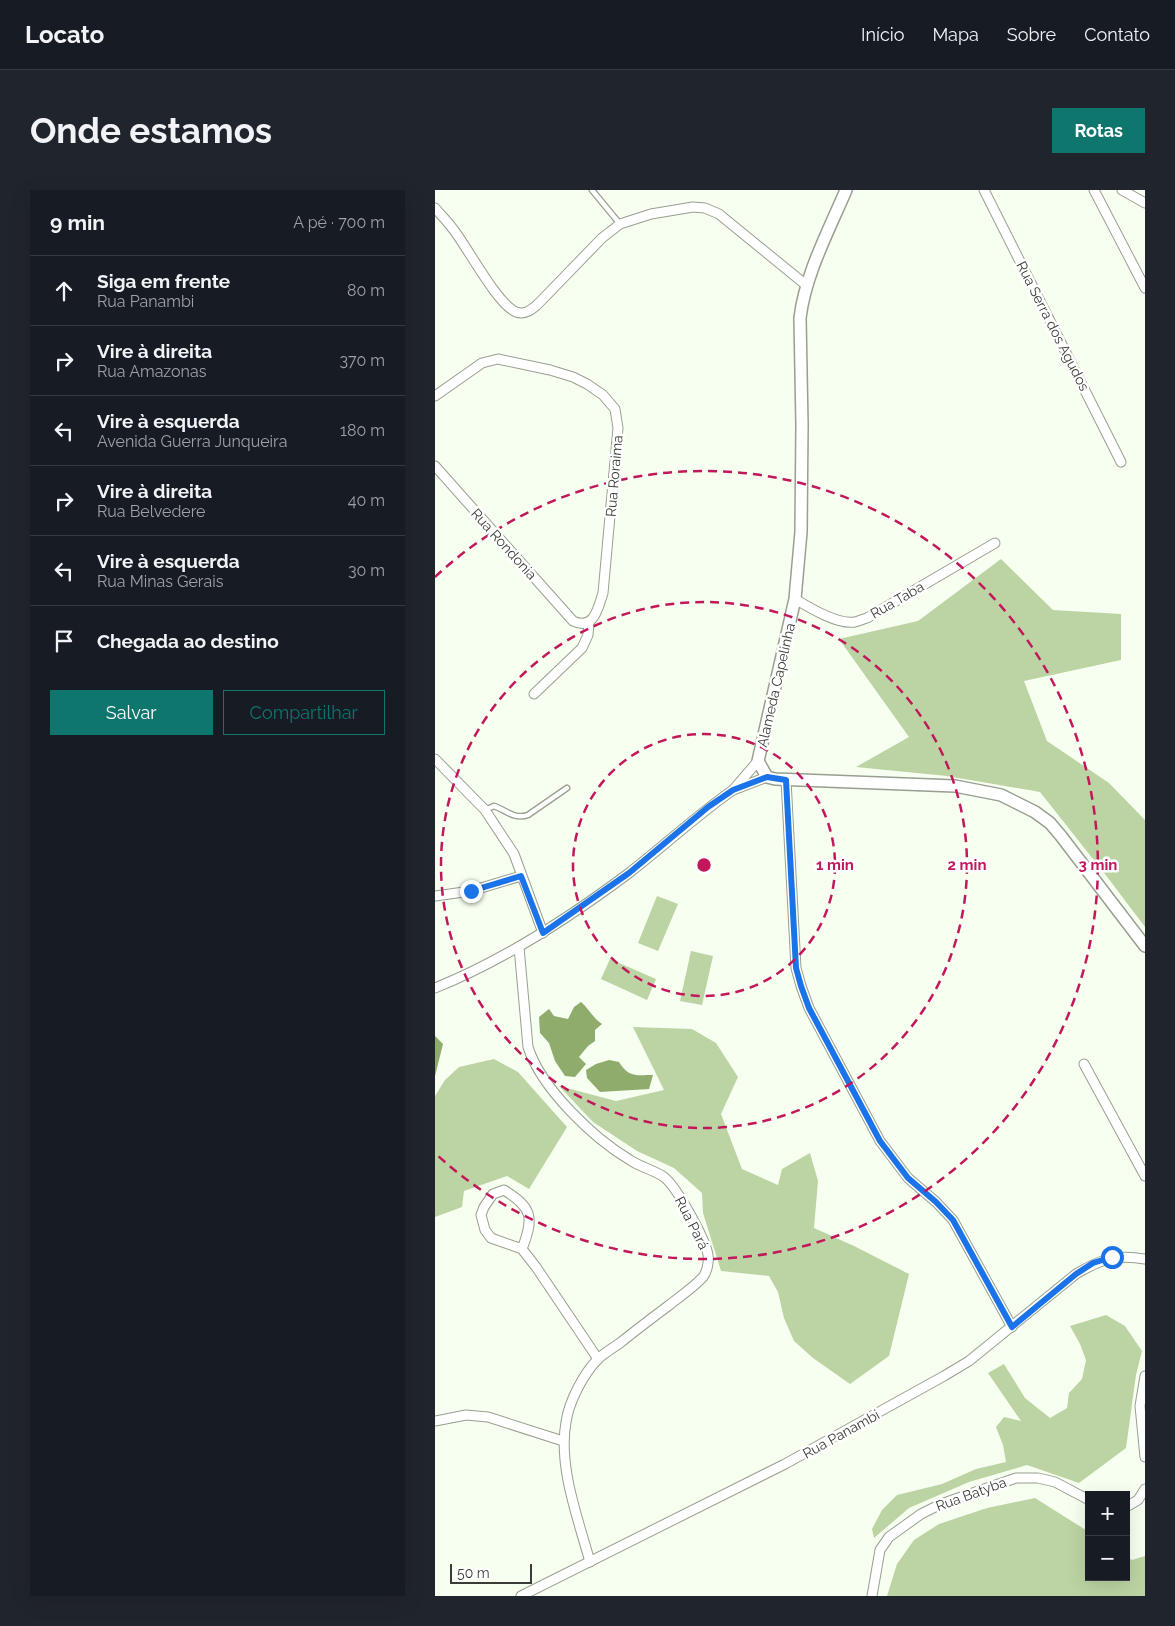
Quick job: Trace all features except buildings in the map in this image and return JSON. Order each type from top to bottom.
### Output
[{"type":"street","name":"Alameda Capelinha","points":[[767,777],[758,761],[795,599],[801,532],[800,318],[806,285],[846,190]]},
{"type":"street","name":"Rua Serra dos Agudos","points":[[984,190],[1121,462]]},
{"type":"street","points":[[1094,190],[1145,288]]},
{"type":"street","points":[[1121,190],[1145,203]]},
{"type":"street","points":[[435,208],[453,228],[496,292],[509,308],[519,313],[529,312],[537,305],[602,238],[620,224],[651,214],[693,207],[705,208],[719,214],[806,285]]},
{"type":"street","name":"Rua Roraima","points":[[435,396],[482,363],[498,358],[573,377],[603,395],[615,409],[618,428],[603,593],[595,616],[589,622],[588,635],[582,648],[534,694]]},
{"type":"street","name":"Rua Rondonia","points":[[435,466],[573,621],[580,624],[589,622]]},
{"type":"street","name":"Rua Taba","points":[[795,599],[813,610],[840,620],[854,622],[867,618],[995,543]]},
{"type":"street","points":[[435,759],[485,810],[514,854],[543,933]]},
{"type":"street","points":[[733,790],[758,761]]},
{"type":"street","points":[[435,988],[462,977],[543,933],[629,873],[708,807],[733,790],[767,777],[786,780],[955,786],[1001,795],[1021,803],[1050,823],[1145,946]]},
{"type":"street","points":[[786,780],[796,968],[809,1008],[880,1141],[908,1178],[936,1202],[953,1220],[1012,1327]]},
{"type":"street","points":[[435,896],[471,891],[521,876]]},
{"type":"street","name":"Rua Pará","points":[[519,947],[528,1047],[531,1058],[542,1077],[563,1104],[608,1145],[632,1162],[664,1178],[677,1192],[707,1247],[709,1257],[706,1272],[703,1276],[681,1296],[598,1359],[571,1401],[563,1441],[565,1469],[590,1562]]},
{"type":"street","points":[[1084,1064],[1145,1176]]},
{"type":"street","points":[[522,1249],[527,1236],[528,1210],[519,1199],[504,1190],[493,1194],[481,1215],[485,1230],[491,1238],[522,1249],[598,1359]]},
{"type":"street","name":"Rua Panambi","points":[[521,1596],[785,1464],[883,1411],[969,1361],[1076,1274],[1093,1263],[1112,1257],[1145,1259]]},
{"type":"street","points":[[1145,1376],[1140,1406],[1145,1457]]},
{"type":"street","points":[[435,1421],[452,1416],[488,1417],[563,1441]]},
{"type":"street","name":"Rua Batyba","points":[[872,1596],[880,1550],[889,1536],[921,1514],[941,1504],[1017,1478],[1038,1478],[1055,1482],[1085,1498]]},
{"type":"street","points":[[1130,1505],[1138,1500],[1145,1489]]},
{"type":"lane","points":[[592,190],[620,224]]},
{"type":"lane","points":[[485,810],[494,806],[521,818],[567,788]]},
{"type":"shaded area","points":[[1001,559],[1053,610],[1121,614],[1121,660],[1024,681],[1047,741],[1109,783],[1145,820],[1145,927],[1040,792],[947,776],[856,767],[909,737],[839,639],[918,621]]},
{"type":"shaded area","points":[[657,896],[678,904],[658,951],[638,943]]},
{"type":"shaded area","points":[[691,951],[713,956],[702,1005],[680,1001]]},
{"type":"shaded area","points":[[610,959],[656,979],[647,1000],[601,979]]},
{"type":"shaded area","points":[[581,1002],[602,1024],[595,1030],[595,1041],[579,1057],[586,1064],[575,1077],[565,1076],[555,1061],[549,1043],[540,1033],[539,1017],[549,1009],[554,1016],[568,1019],[574,1007]]},
{"type":"shaded area","points":[[633,1027],[692,1029],[716,1043],[738,1077],[721,1114],[742,1169],[778,1185],[782,1169],[810,1153],[818,1181],[814,1228],[909,1274],[889,1356],[850,1384],[813,1358],[794,1341],[784,1318],[778,1292],[769,1276],[721,1271],[703,1213],[702,1193],[674,1168],[637,1151],[593,1122],[559,1086],[616,1101],[664,1090]]},
{"type":"shaded area","points":[[435,1036],[443,1044],[435,1076]]},
{"type":"shaded area","points":[[494,1059],[518,1072],[567,1127],[529,1189],[507,1176],[464,1191],[462,1207],[435,1217],[435,1096],[445,1080],[459,1067]]},
{"type":"shaded area","points":[[609,1060],[619,1062],[630,1073],[653,1075],[649,1089],[600,1092],[587,1078],[586,1070],[596,1064]]},
{"type":"shaded area","points":[[1106,1315],[1125,1326],[1142,1351],[1136,1375],[1126,1448],[1079,1483],[1027,1465],[969,1482],[909,1508],[874,1538],[872,1529],[882,1510],[897,1495],[942,1484],[976,1469],[1006,1462],[1003,1445],[996,1427],[1004,1417],[1021,1421],[988,1373],[1004,1364],[1025,1398],[1050,1418],[1067,1408],[1069,1393],[1082,1379],[1086,1360],[1070,1326]]},
{"type":"shaded area","points":[[1035,1498],[1085,1529],[1085,1581],[1130,1581],[1130,1559],[1132,1560],[1145,1556],[1145,1596],[887,1596],[897,1564],[914,1540],[939,1524],[987,1508]]},
{"type":"route","points":[[471,891],[521,876],[543,933],[629,873],[708,807],[733,790],[767,777],[786,780],[796,968],[801,986],[809,1008],[880,1141],[893,1161],[908,1178],[936,1202],[953,1220],[1012,1327],[1076,1274],[1093,1263],[1112,1257]]}]
